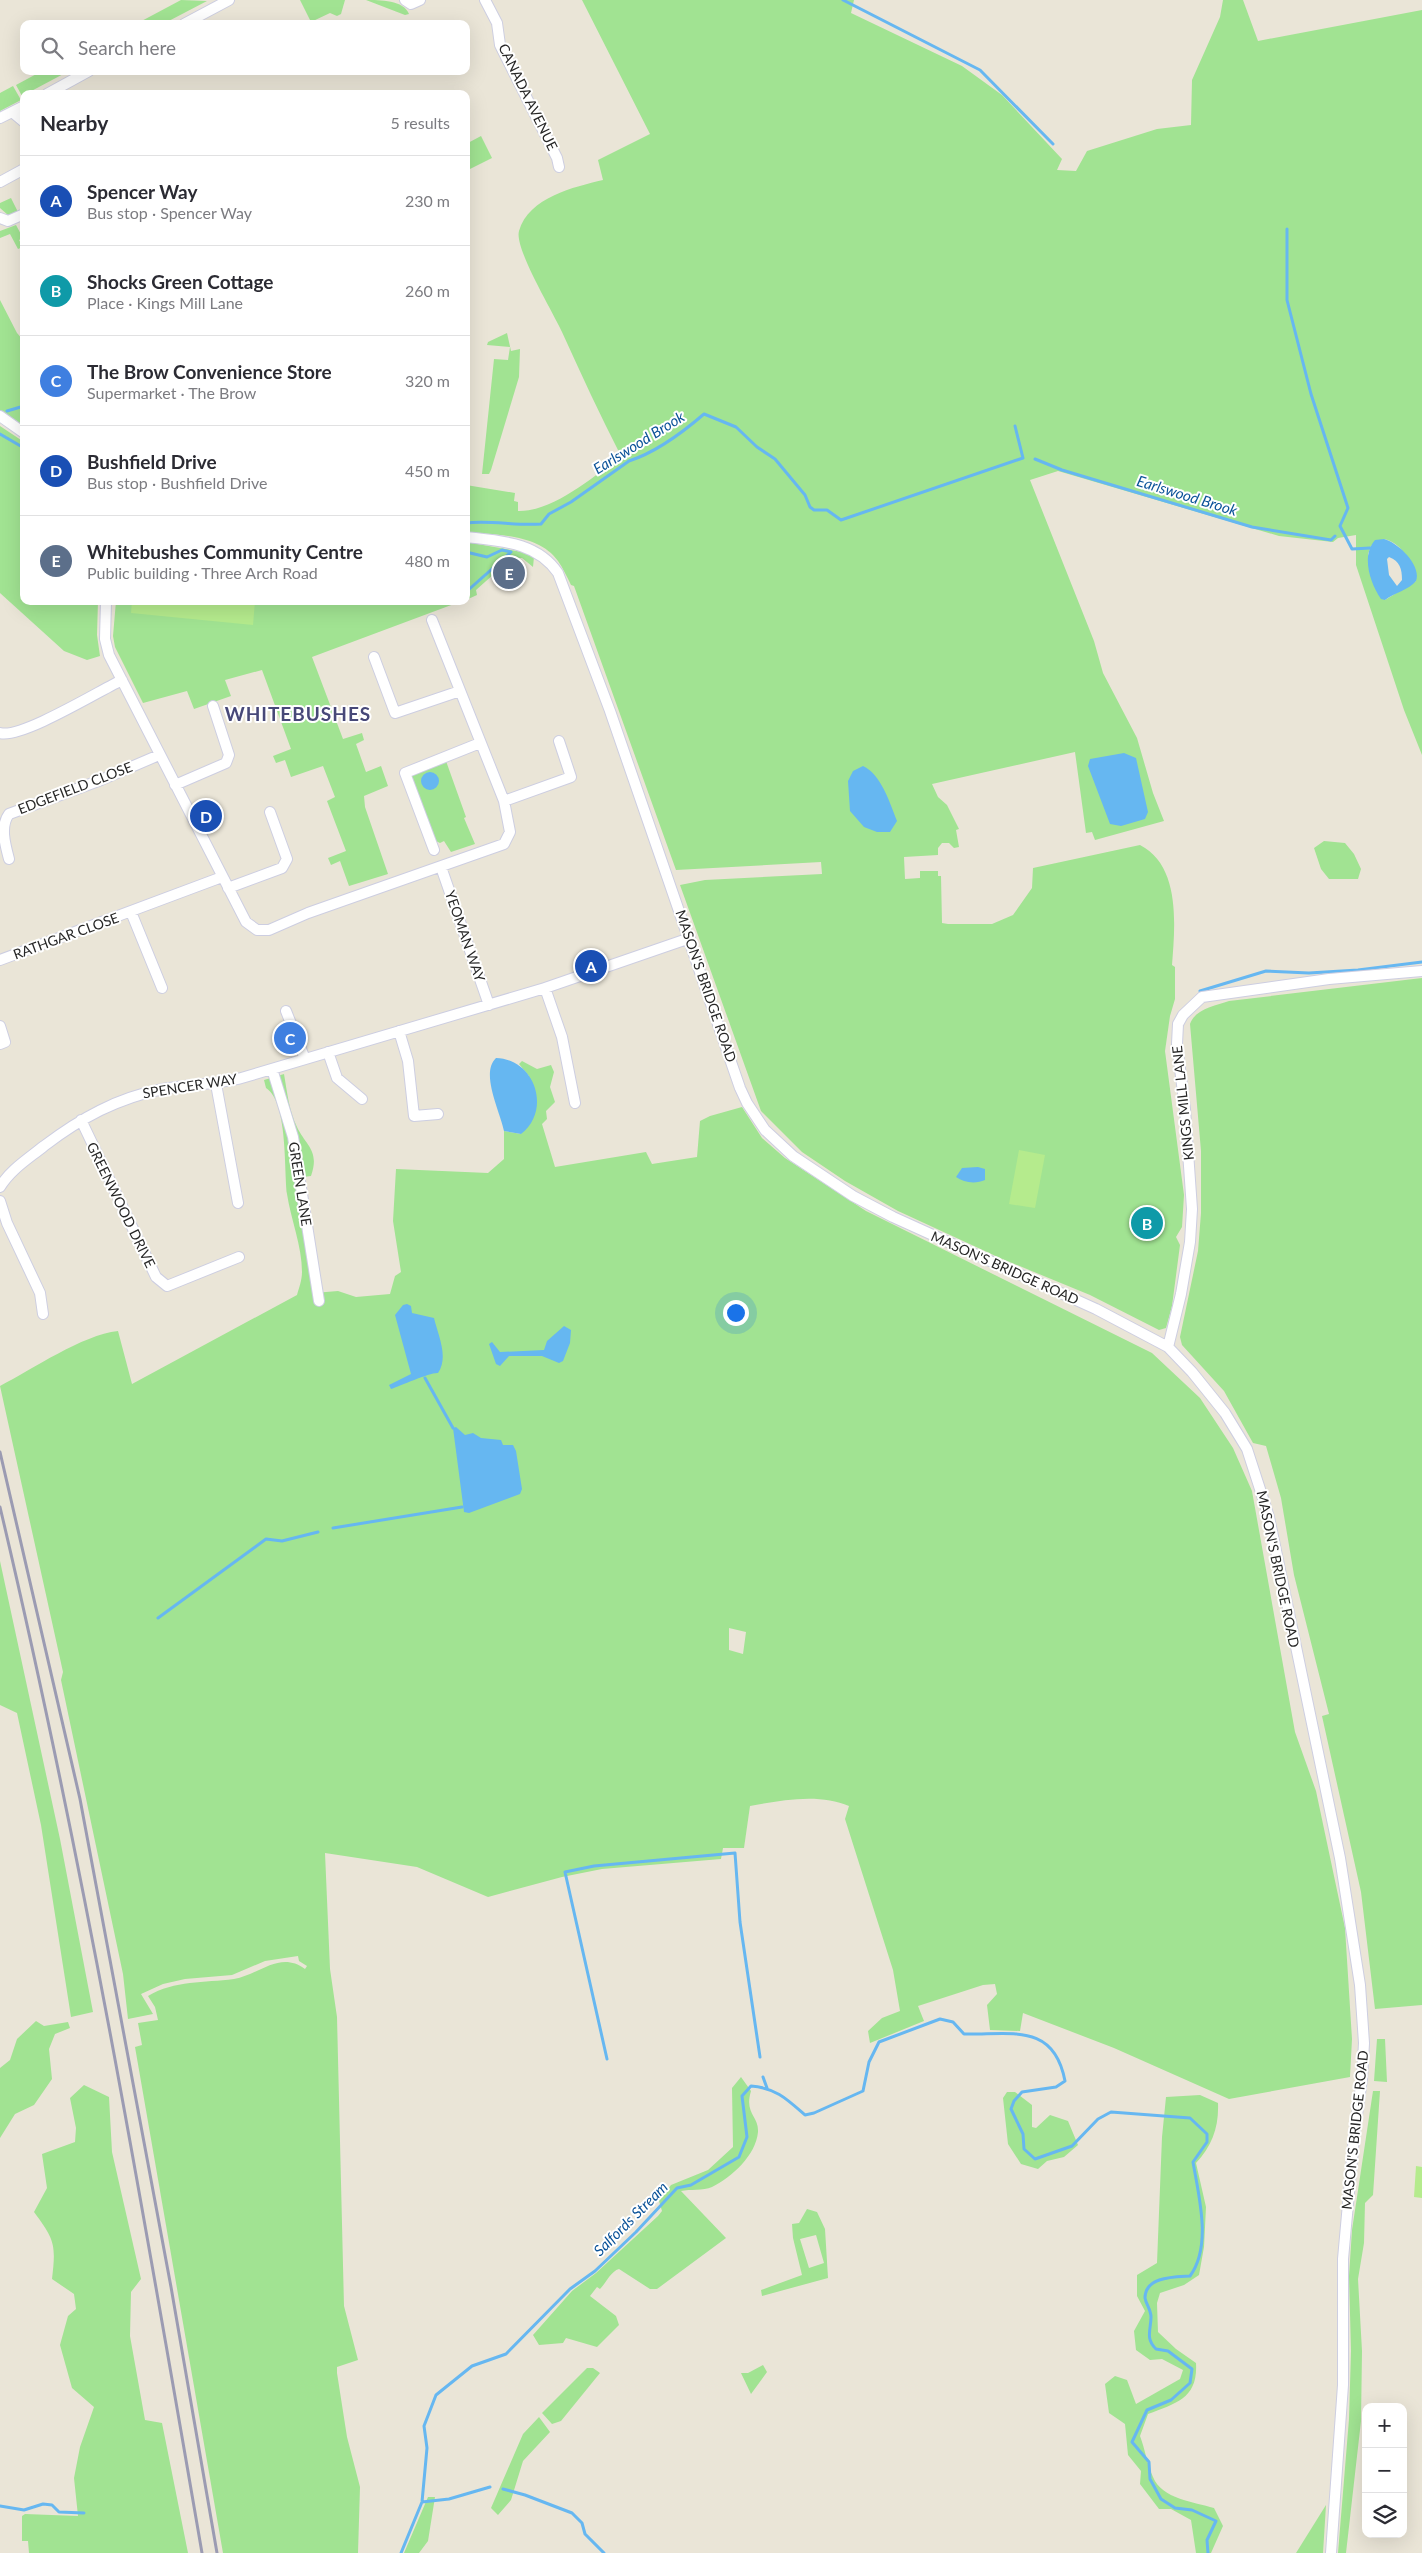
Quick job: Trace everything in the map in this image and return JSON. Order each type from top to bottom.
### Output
[{"type":"street","points":[[192,20],[229,0]]},
{"type":"street","points":[[405,0],[411,4],[420,0]]},
{"type":"street","name":"CANADA AVENUE","points":[[485,0],[498,26],[502,48],[557,158],[559,167]]},
{"type":"street","points":[[54,90],[82,75]]},
{"type":"street","points":[[0,118],[20,108]]},
{"type":"street","points":[[12,112],[20,119]]},
{"type":"street","points":[[0,182],[20,171]]},
{"type":"street","points":[[0,218],[8,221],[20,216]]},
{"type":"street","points":[[0,416],[20,430]]},
{"type":"street","name":"MASON'S BRIDGE ROAD","points":[[470,538],[521,545],[533,549],[550,560],[567,592],[747,1103],[765,1130],[793,1156],[853,1196],[893,1217],[1096,1309],[1168,1347],[1225,1412],[1246,1450],[1258,1478],[1269,1517],[1354,1939],[1364,2043],[1343,2260],[1344,2385],[1331,2553]]},
{"type":"street","points":[[106,605],[104,639],[109,655],[246,922],[257,930],[269,930],[308,913],[442,868],[504,844],[510,832],[504,801],[432,620]]},
{"type":"street","points":[[374,657],[395,713],[460,691]]},
{"type":"street","points":[[0,733],[10,733],[58,715],[122,680]]},
{"type":"street","points":[[175,785],[226,763],[230,755],[213,706]]},
{"type":"street","points":[[504,801],[571,777],[558,741]]},
{"type":"street","points":[[434,850],[404,773],[480,743]]},
{"type":"street","name":"EDGEFIELD CLOSE","points":[[9,859],[0,827],[2,819],[9,814],[101,780],[159,754]]},
{"type":"street","points":[[228,888],[282,868],[287,860],[270,812]]},
{"type":"street","name":"YEOMAN WAY","points":[[442,868],[489,1005]]},
{"type":"street","name":"RATHGAR CLOSE","points":[[0,960],[222,877]]},
{"type":"street","name":"RATHGAR CLOSE","points":[[131,912],[162,988]]},
{"type":"street","name":"SPENCER WAY","points":[[0,1187],[6,1176],[81,1120],[118,1100],[165,1089],[216,1084],[272,1069],[545,988],[690,938]]},
{"type":"street","name":"KINGS MILL LANE","points":[[1168,1347],[1181,1294],[1190,1242],[1192,1210],[1185,1109],[1177,1044],[1178,1024],[1183,1015],[1202,997],[1329,979],[1422,971]]},
{"type":"street","points":[[545,988],[562,1037],[575,1103]]},
{"type":"street","points":[[286,1011],[305,1059]]},
{"type":"street","points":[[0,1026],[2,1043]]},
{"type":"street","points":[[399,1031],[408,1061],[414,1116],[438,1114]]},
{"type":"street","points":[[328,1052],[337,1078],[362,1099]]},
{"type":"street","name":"GREEN LANE","points":[[272,1069],[293,1137],[319,1301]]},
{"type":"street","points":[[216,1084],[238,1203]]},
{"type":"street","name":"GREENWOOD DRIVE","points":[[81,1120],[156,1277],[167,1286],[238,1258]]},
{"type":"street","points":[[0,1201],[7,1223],[40,1293],[43,1314]]},
{"type":"green space","points":[[181,0],[207,1],[171,20],[144,20]]},
{"type":"green space","points":[[300,0],[345,0],[341,14],[337,16],[330,13],[315,20],[310,20]]},
{"type":"green space","points":[[366,0],[397,3],[406,9],[409,14],[405,15]]},
{"type":"green space","points":[[582,0],[854,0],[851,13],[962,66],[1002,95],[1062,159],[1057,170],[1076,171],[1087,151],[1157,129],[1191,125],[1192,80],[1220,17],[1223,0],[1243,0],[1258,41],[1422,10],[1422,755],[1404,710],[1356,565],[1356,535],[1338,538],[1333,542],[1279,536],[1058,471],[1030,480],[1094,641],[1103,673],[1137,738],[1153,793],[1164,821],[1095,840],[1092,832],[1086,833],[1075,752],[932,784],[938,797],[947,805],[959,829],[956,830],[959,847],[954,848],[949,843],[942,843],[938,848],[938,855],[904,857],[905,879],[920,878],[920,871],[938,871],[938,876],[941,876],[942,923],[948,924],[992,924],[1013,915],[1032,888],[1033,868],[1140,845],[1153,855],[1163,867],[1169,882],[1172,898],[1174,933],[1172,965],[1175,967],[1175,999],[1170,1016],[1165,1051],[1184,1195],[1182,1227],[1176,1237],[1180,1245],[1172,1306],[1166,1328],[1159,1330],[1090,1295],[1000,1258],[898,1211],[845,1181],[802,1152],[761,1111],[680,885],[705,880],[822,874],[821,862],[676,870],[574,586],[571,585],[558,561],[550,552],[540,546],[516,537],[470,532],[470,486],[515,493],[514,501],[518,502],[518,511],[531,510],[545,506],[572,492],[621,456],[535,280],[522,251],[519,239],[519,231],[524,219],[542,202],[566,190],[603,180],[598,160],[650,134]],"holes":[[[1384,539],[1397,545],[1405,555],[1416,581],[1385,600],[1368,554],[1371,546]]]},
{"type":"green space","points":[[35,75],[61,75],[33,90],[20,90],[20,92],[16,85]]},
{"type":"green space","points":[[13,86],[20,101],[0,111],[0,93]]},
{"type":"green space","points":[[481,136],[492,158],[470,169],[470,142]]},
{"type":"green space","points":[[11,198],[18,212],[8,215],[0,208],[0,203]]},
{"type":"green space","points":[[16,225],[20,232],[20,248],[18,249],[10,234],[0,238],[0,231]]},
{"type":"green space","points":[[0,300],[20,336],[20,423],[0,410]]},
{"type":"green space","points":[[507,333],[511,351],[520,349],[519,377],[491,470],[489,474],[482,474],[494,359],[508,360],[510,347],[487,345],[488,342]]},
{"type":"green space","points":[[0,426],[20,439],[20,605],[98,605],[97,635],[100,656],[87,660],[64,651],[0,593]]},
{"type":"green space","points":[[470,543],[528,553],[534,557],[533,567],[522,558],[512,558],[476,590],[477,595],[470,598]]},
{"type":"green space","points":[[116,605],[451,605],[312,657],[343,739],[362,733],[364,740],[356,744],[366,772],[381,766],[388,786],[364,796],[365,807],[388,874],[349,886],[340,861],[331,865],[328,858],[346,851],[327,801],[335,797],[323,766],[291,777],[285,760],[276,763],[273,756],[291,749],[262,670],[225,680],[231,696],[194,709],[187,691],[143,703],[115,647],[113,636]]},
{"type":"green space","points":[[132,605],[255,605],[253,625],[131,613]]},
{"type":"green space","points":[[446,761],[466,817],[464,818],[475,844],[451,852],[444,841],[440,843],[434,840],[412,778],[413,773]]},
{"type":"green space","points":[[1324,841],[1345,843],[1354,854],[1361,869],[1358,879],[1329,879],[1321,869],[1314,848]]},
{"type":"green space","points":[[1422,978],[1422,2005],[1375,2009],[1361,1892],[1322,1716],[1329,1714],[1294,1575],[1281,1498],[1266,1446],[1253,1443],[1224,1391],[1182,1345],[1180,1337],[1198,1251],[1201,1213],[1201,1151],[1190,1024],[1201,1011],[1229,1001]]},
{"type":"green space","points":[[522,1061],[537,1069],[551,1065],[554,1072],[550,1087],[555,1102],[546,1111],[547,1119],[542,1124],[555,1167],[646,1152],[652,1164],[697,1157],[700,1121],[710,1116],[742,1107],[762,1138],[785,1158],[866,1211],[1152,1353],[1200,1398],[1233,1448],[1252,1491],[1295,1732],[1316,1791],[1345,1928],[1352,2039],[1350,2077],[1229,2099],[1114,2048],[1023,2013],[1020,2031],[990,2030],[987,2005],[997,1994],[995,1984],[983,1985],[918,2006],[924,2021],[870,2043],[868,2031],[882,2018],[900,2011],[893,1970],[845,1819],[849,1806],[838,1802],[800,1799],[750,1806],[744,1848],[723,1848],[721,1859],[602,1869],[562,1877],[488,1897],[417,1867],[325,1853],[330,1969],[337,2017],[344,2306],[358,2360],[337,2367],[337,2373],[347,2437],[360,2487],[358,2553],[223,2553],[135,2047],[142,2045],[138,2023],[158,2020],[155,2007],[148,1996],[169,1987],[234,1979],[278,1963],[296,1964],[305,1969],[307,1966],[299,1961],[298,1956],[265,1961],[232,1975],[185,1979],[163,1984],[141,1994],[153,2014],[128,2019],[123,1974],[61,1680],[63,1672],[0,1386],[89,1339],[118,1331],[132,1384],[297,1295],[302,1278],[302,1262],[287,1194],[282,1121],[278,1107],[273,1096],[266,1088],[264,1080],[284,1074],[292,1114],[297,1127],[311,1149],[314,1160],[311,1176],[295,1178],[314,1293],[338,1291],[356,1297],[390,1294],[395,1276],[401,1272],[393,1221],[396,1169],[488,1173],[504,1159],[504,1131],[521,1134],[529,1076],[519,1064]],"holes":[[[729,1628],[746,1632],[743,1654],[729,1650]]]},
{"type":"green space","points":[[1019,1150],[1045,1155],[1035,1208],[1009,1204]]},
{"type":"green space","points":[[0,1561],[60,1839],[93,2012],[71,2017],[41,1825],[17,1713],[0,1705]]},
{"type":"green space","points":[[36,2021],[44,2026],[68,2022],[70,2028],[55,2034],[49,2049],[52,2079],[34,2105],[15,2114],[0,2138],[0,2068],[10,2060],[17,2039]]},
{"type":"green space","points":[[1377,2039],[1385,2039],[1387,2082],[1374,2081]]},
{"type":"green space","points":[[741,2077],[751,2091],[749,2105],[758,2127],[753,2149],[742,2164],[720,2183],[708,2188],[681,2191],[726,2238],[657,2289],[650,2289],[619,2269],[616,2270],[600,2289],[597,2287],[590,2296],[616,2316],[619,2325],[597,2347],[566,2338],[563,2343],[539,2345],[533,2335],[572,2291],[596,2273],[658,2216],[662,2211],[659,2201],[671,2185],[708,2170],[733,2147],[732,2088]]},
{"type":"green space","points":[[84,2085],[109,2097],[112,2152],[141,2279],[131,2292],[130,2336],[145,2420],[162,2423],[188,2553],[29,2553],[28,2541],[22,2541],[22,2516],[25,2514],[78,2516],[74,2478],[80,2447],[94,2407],[72,2388],[60,2345],[68,2316],[76,2309],[74,2294],[52,2279],[54,2250],[50,2237],[34,2212],[47,2188],[42,2154],[75,2142],[76,2128],[70,2098]]},
{"type":"green space","points":[[1373,2091],[1380,2091],[1373,2195],[1365,2203],[1364,2243],[1358,2279],[1362,2351],[1361,2421],[1346,2553],[1338,2553],[1349,2419],[1351,2351],[1349,2276],[1352,2230]]},
{"type":"green space","points":[[1007,2092],[1015,2092],[1032,2105],[1032,2127],[1036,2128],[1050,2115],[1068,2121],[1078,2145],[1064,2157],[1047,2161],[1038,2169],[1021,2164],[1008,2144],[1003,2098]]},
{"type":"green space","points":[[1200,2095],[1218,2103],[1218,2112],[1216,2128],[1210,2143],[1196,2163],[1206,2207],[1204,2247],[1199,2275],[1184,2285],[1160,2293],[1157,2303],[1158,2332],[1176,2349],[1196,2363],[1196,2375],[1189,2392],[1184,2398],[1148,2414],[1140,2436],[1151,2472],[1157,2484],[1171,2495],[1214,2508],[1223,2526],[1211,2553],[1196,2553],[1191,2520],[1171,2509],[1159,2509],[1140,2484],[1141,2471],[1128,2455],[1125,2424],[1109,2413],[1105,2384],[1115,2376],[1127,2380],[1136,2404],[1180,2379],[1183,2370],[1162,2359],[1150,2360],[1136,2350],[1134,2331],[1145,2311],[1137,2296],[1137,2275],[1157,2263],[1162,2137],[1166,2097]]},
{"type":"green space","points":[[1416,2166],[1422,2167],[1422,2198],[1414,2197]]},
{"type":"green space","points":[[807,2209],[817,2212],[825,2229],[828,2278],[762,2296],[761,2290],[802,2275],[793,2238],[792,2224],[799,2223]],"holes":[[[816,2235],[824,2263],[809,2268],[800,2239]]]},
{"type":"green space","points":[[763,2365],[767,2372],[751,2394],[741,2373],[748,2373]]},
{"type":"green space","points":[[587,2368],[593,2368],[600,2373],[561,2421],[552,2424],[542,2413]]},
{"type":"green space","points":[[539,2417],[550,2432],[523,2461],[511,2500],[498,2515],[491,2508],[523,2434]]},
{"type":"green space","points":[[428,2497],[435,2497],[428,2541],[419,2553],[404,2553]]},
{"type":"green space","points":[[1326,2505],[1323,2553],[1296,2553]]},
{"type":"water","points":[[1384,539],[1401,549],[1412,561],[1417,575],[1416,581],[1413,584],[1385,600],[1381,599],[1377,593],[1369,570],[1368,554],[1375,540]],"holes":[[[1389,557],[1398,563],[1402,572],[1402,580],[1397,586],[1389,575],[1387,559]]]},
{"type":"water","points":[[1124,753],[1136,758],[1148,812],[1145,819],[1121,826],[1110,824],[1088,766],[1090,759]]},
{"type":"water","points":[[863,766],[875,775],[880,782],[891,806],[897,821],[890,832],[877,832],[864,827],[850,811],[848,781],[853,771]]},
{"type":"water","points":[[426,772],[434,772],[439,777],[437,788],[426,790],[421,785],[421,777]]},
{"type":"water","points":[[496,1058],[510,1061],[521,1067],[535,1087],[536,1112],[530,1124],[521,1134],[504,1131],[490,1082],[492,1065]]},
{"type":"water","points":[[978,1167],[985,1169],[985,1180],[970,1182],[956,1177],[962,1168]]},
{"type":"water","points":[[403,1305],[411,1306],[412,1313],[434,1318],[442,1346],[443,1360],[438,1373],[391,1389],[389,1385],[411,1374],[395,1315]]},
{"type":"water","points":[[564,1326],[571,1330],[570,1343],[563,1361],[559,1363],[542,1356],[509,1356],[500,1366],[496,1364],[489,1344],[492,1342],[500,1352],[544,1350],[547,1341]]},
{"type":"water","points":[[456,1427],[465,1435],[473,1433],[481,1438],[501,1440],[503,1445],[513,1445],[516,1451],[522,1489],[520,1494],[469,1513],[464,1512],[453,1428]]},
{"type":"waterway","points":[[843,0],[980,70],[1053,144]]},
{"type":"waterway","points":[[1287,229],[1287,300],[1311,394],[1348,508],[1340,526],[1352,549],[1370,548]]},
{"type":"waterway","points":[[7,411],[20,407]]},
{"type":"waterway","name":"Earlswood Brook","points":[[470,523],[541,524],[549,514],[571,502],[629,461],[649,453],[669,441],[704,414],[736,427],[757,447],[775,459],[805,495],[810,507],[814,510],[827,510],[841,520],[1023,458],[1015,426]]},
{"type":"waterway","points":[[0,434],[20,446]]},
{"type":"waterway","name":"Earlswood Brook","points":[[1035,459],[1062,470],[1252,527],[1331,540],[1335,536]]},
{"type":"waterway","points":[[470,553],[487,557],[502,550],[511,552],[470,588]]},
{"type":"waterway","points":[[1200,991],[1266,971],[1309,973],[1358,970],[1422,962]]},
{"type":"waterway","points":[[425,1378],[453,1428]]},
{"type":"waterway","points":[[333,1528],[462,1507]]},
{"type":"waterway","points":[[158,1618],[266,1539],[282,1541],[318,1532]]},
{"type":"waterway","points":[[607,2059],[565,1872],[594,1866],[735,1853],[740,1922],[760,2057]]},
{"type":"waterway","name":"Salfords Stream","points":[[401,2553],[422,2502],[427,2448],[424,2426],[436,2395],[472,2366],[506,2354],[570,2289],[595,2271],[636,2232],[677,2188],[691,2185],[739,2157],[747,2137],[742,2096],[751,2086],[774,2092],[787,2099],[805,2115],[814,2113],[863,2091],[869,2062],[879,2042],[940,2019],[953,2022],[964,2034],[1014,2034],[1028,2036],[1041,2040],[1051,2049],[1059,2062],[1065,2081],[1056,2087],[1022,2092],[1014,2101],[1011,2109],[1023,2134],[1024,2149],[1035,2159],[1072,2146],[1098,2119],[1111,2112],[1190,2118],[1207,2134],[1207,2142],[1193,2162],[1202,2221],[1201,2250],[1197,2264],[1190,2276],[1162,2279],[1150,2285],[1146,2291],[1145,2298],[1151,2314],[1149,2334],[1153,2345],[1156,2349],[1168,2351],[1192,2369],[1190,2383],[1171,2400],[1147,2410],[1132,2442],[1149,2462],[1150,2479],[1161,2499],[1175,2508],[1192,2510],[1216,2521],[1207,2540],[1208,2553]]},
{"type":"waterway","points":[[763,2077],[767,2088]]},
{"type":"waterway","points":[[422,2502],[449,2499],[490,2487]]},
{"type":"waterway","points":[[503,2489],[525,2495],[572,2513],[582,2523],[585,2534],[604,2553]]},
{"type":"waterway","points":[[0,2506],[24,2510],[43,2504],[52,2505],[59,2512],[84,2513]]},
{"type":"railway","points":[[0,1452],[80,1799],[171,2287],[217,2553]]},
{"type":"railway","points":[[0,1507],[58,1767],[84,1898],[157,2291],[202,2553]]},
{"type":"place","name":"Whitebushes Community Centre","points":[[509,573]]},
{"type":"place","name":"Bushfield Drive","points":[[206,816]]},
{"type":"place","name":"Spencer Way","points":[[591,966]]},
{"type":"place","name":"The Brow Convenience Store","points":[[290,1038]]},
{"type":"place","name":"Shocks Green Cottage","points":[[1147,1223]]},
{"type":"district","name":"WHITEBUSHES","points":[[298,714]]}]
